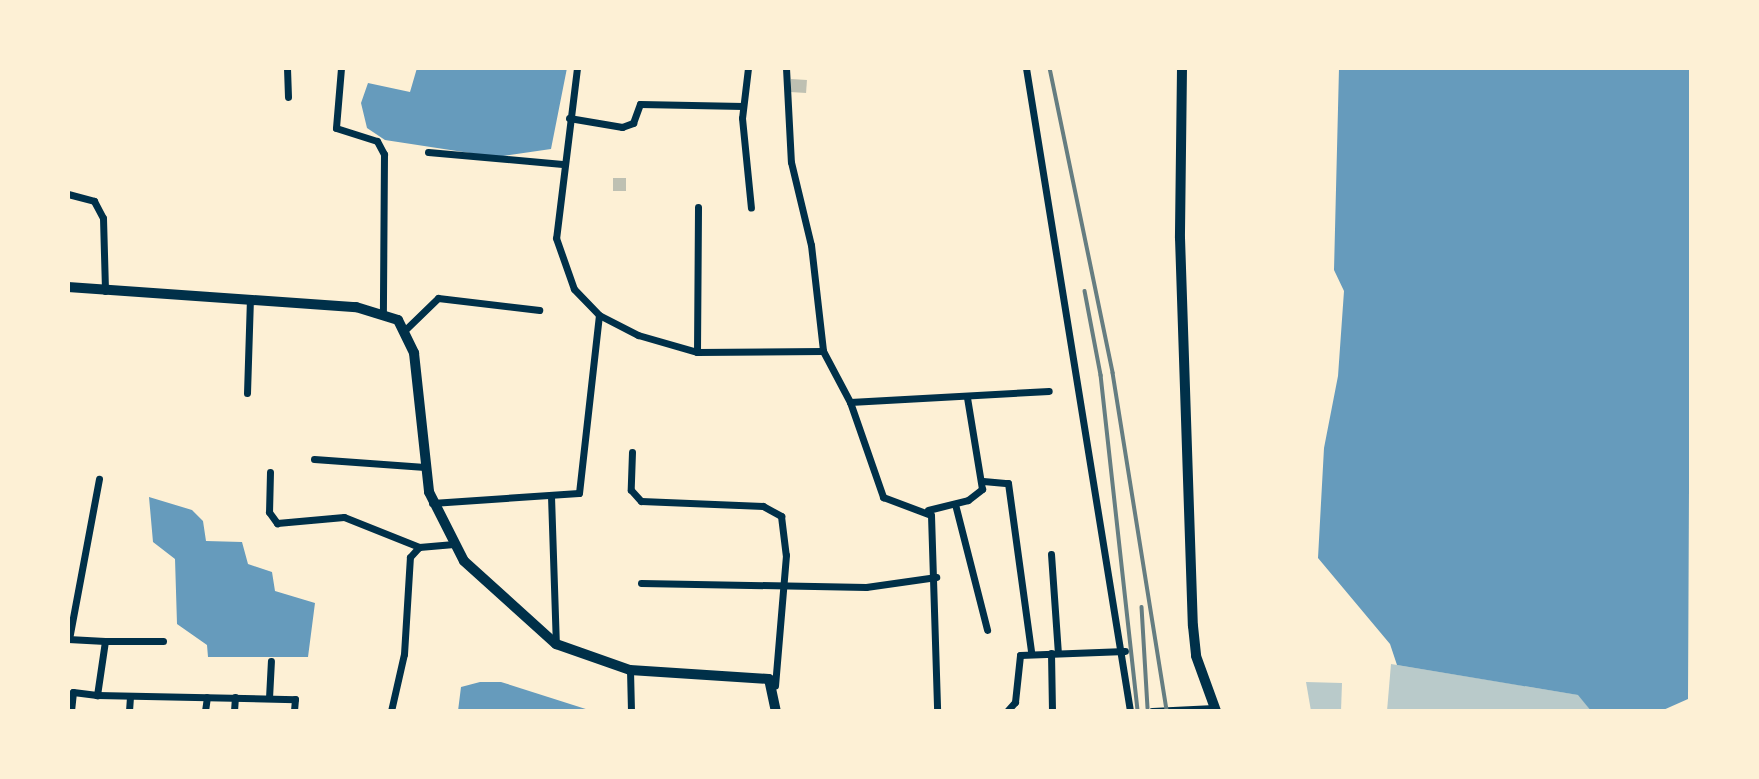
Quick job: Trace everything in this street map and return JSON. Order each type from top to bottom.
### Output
[{"type":"main road","points":[[1182,68],[1180,238],[1193,626],[1215,709]]},
{"type":"main road","points":[[68,287],[383,313],[405,330],[414,353],[425,467],[432,503],[451,544],[556,644],[630,670],[764,678],[775,686],[776,711]]},
{"type":"street","points":[[287,68],[288,97]]},
{"type":"street","points":[[341,68],[336,128],[377,141],[384,154],[383,313]]},
{"type":"street","points":[[577,68],[562,164],[559,260],[574,289],[599,314],[638,335],[697,352],[824,351]]},
{"type":"street","points":[[748,68],[743,106],[751,208]]},
{"type":"street","points":[[786,68],[791,162],[811,245],[824,351],[850,402],[883,497],[928,510],[979,494],[983,481],[967,397]]},
{"type":"street","points":[[1026,68],[1125,651],[1130,711]]},
{"type":"street","points":[[569,118],[622,127],[633,123],[640,104],[743,106]]},
{"type":"street","points":[[428,152],[562,164]]},
{"type":"street","points":[[68,194],[94,201],[103,218],[105,292]]},
{"type":"street","points":[[697,352],[698,207]]},
{"type":"street","points":[[405,330],[438,298],[539,310]]},
{"type":"street","points":[[247,393],[250,300]]},
{"type":"street","points":[[432,503],[579,493],[584,484],[599,314]]},
{"type":"street","points":[[850,402],[1049,391]]},
{"type":"street","points":[[632,452],[631,490],[641,501],[763,506],[781,516],[783,587],[775,686]]},
{"type":"street","points":[[314,458],[425,467]]},
{"type":"street","points":[[270,472],[269,512],[277,523],[344,517],[419,547],[451,544]]},
{"type":"street","points":[[99,479],[69,639],[163,641]]},
{"type":"street","points":[[983,481],[1008,483],[1031,652]]},
{"type":"street","points":[[551,496],[556,644]]},
{"type":"street","points":[[954,504],[987,631]]},
{"type":"street","points":[[928,510],[936,577],[937,711]]},
{"type":"street","points":[[391,711],[404,654],[410,557],[419,547]]},
{"type":"street","points":[[1051,554],[1054,653],[1052,711]]},
{"type":"street","points":[[641,583],[866,587],[936,577]]},
{"type":"street","points":[[97,695],[105,641]]},
{"type":"street","points":[[1012,710],[1017,658],[1031,652],[1125,651]]},
{"type":"street","points":[[269,698],[271,661]]},
{"type":"street","points":[[630,670],[631,711]]},
{"type":"street","points":[[71,711],[73,692],[130,697],[295,699],[294,711]]},
{"type":"street","points":[[129,711],[130,697]]},
{"type":"street","points":[[205,711],[207,697]]},
{"type":"street","points":[[234,711],[235,697]]},
{"type":"street","points":[[1152,711],[1215,709]]},
{"type":"shaded area","points":[[1391,664],[1579,695],[1591,711],[1387,711]]},
{"type":"shaded area","points":[[1306,682],[1342,683],[1341,711],[1311,711]]},
{"type":"water","points":[[417,68],[567,68],[551,149],[496,157],[385,140],[367,128],[361,103],[368,83],[410,92]]},
{"type":"water","points":[[1339,68],[1691,68],[1688,699],[1661,711],[1591,711],[1578,695],[1397,665],[1390,644],[1318,558],[1324,448],[1338,376],[1344,291],[1334,270]]},
{"type":"water","points":[[149,497],[192,510],[203,521],[206,541],[242,542],[248,564],[272,572],[275,591],[315,603],[308,657],[208,657],[207,645],[177,624],[175,559],[153,542]]},
{"type":"water","points":[[480,682],[501,682],[592,711],[458,711],[461,687]]},
{"type":"building","points":[[791,79],[807,80],[806,93],[790,92]]},
{"type":"building","points":[[613,178],[626,178],[626,191],[613,191]]},
{"type":"railway","points":[[1050,68],[1113,373],[1167,711]]},
{"type":"railway","points":[[1085,291],[1101,375],[1138,711]]},
{"type":"railway","points":[[1142,607],[1148,708]]}]
